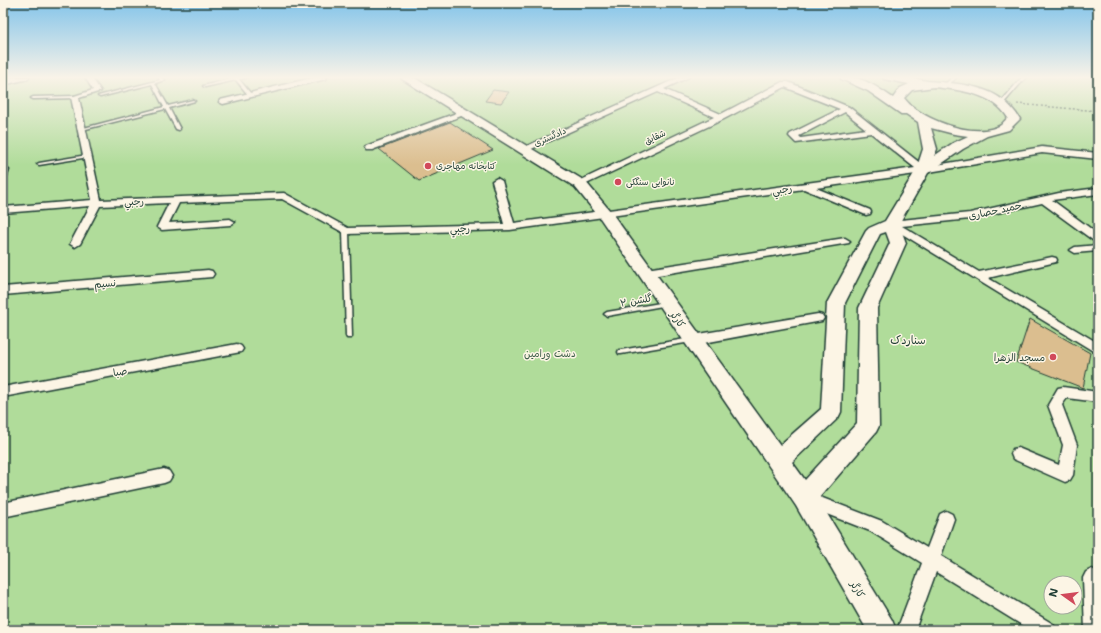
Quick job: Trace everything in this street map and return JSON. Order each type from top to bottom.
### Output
[{"type":"main road","name":"کارگر","points":[[454,107],[580,184],[606,215],[804,498],[882,630]]},
{"type":"main road","points":[[899,107],[924,122],[950,129],[984,133],[1000,131],[1010,126],[1014,119],[1011,111],[1006,107]]},
{"type":"main road","points":[[902,107],[910,114]]},
{"type":"main road","points":[[778,461],[831,412],[836,303],[874,231],[892,224],[923,170],[930,149],[924,122]]},
{"type":"main road","points":[[923,170],[958,146],[984,133]]},
{"type":"main road","points":[[804,498],[868,426],[868,308],[898,243],[892,224]]},
{"type":"street","points":[[75,244],[97,203],[77,107]]},
{"type":"street","name":"دادگستری","points":[[524,149],[619,107]]},
{"type":"street","points":[[697,107],[720,117]]},
{"type":"street","name":"شقايق","points":[[580,184],[741,107]]},
{"type":"street","name":"شقايق","points":[[840,107],[846,109],[923,170]]},
{"type":"street","points":[[846,109],[793,136],[799,140],[873,130]]},
{"type":"street","points":[[369,148],[465,113]]},
{"type":"street","points":[[923,170],[1042,150],[1098,156]]},
{"type":"street","name":"رجبي","points":[[3,210],[97,203],[284,196],[346,231],[510,227],[606,215],[923,170]]},
{"type":"street","points":[[497,181],[510,227]]},
{"type":"street","points":[[802,186],[866,212]]},
{"type":"street","name":"حمید حصاری","points":[[892,224],[970,216],[1045,200],[1098,191]]},
{"type":"street","points":[[176,200],[162,227],[230,222]]},
{"type":"street","points":[[1045,200],[1098,239]]},
{"type":"street","points":[[892,224],[1098,349]]},
{"type":"street","points":[[646,273],[845,241]]},
{"type":"street","points":[[1075,250],[1098,248]]},
{"type":"street","points":[[979,276],[1052,260]]},
{"type":"street","name":"نسيم","points":[[3,291],[208,274]]},
{"type":"street","points":[[693,340],[818,318]]},
{"type":"street","name":"صبا","points":[[3,392],[237,350]]},
{"type":"street","points":[[1018,454],[1065,475],[1070,445],[1054,405],[1063,392],[1098,397]]},
{"type":"street","points":[[3,510],[164,476]]},
{"type":"street","points":[[804,498],[876,526],[1046,630]]},
{"type":"street","points":[[906,630],[946,519]]},
{"type":"street","points":[[1092,578],[1094,630]]},
{"type":"lane","points":[[82,130],[173,107]]},
{"type":"lane","points":[[168,108],[178,129]]},
{"type":"lane","points":[[39,164],[87,156]]},
{"type":"lane","points":[[3,181],[7,170]]},
{"type":"lane","points":[[346,231],[349,336]]},
{"type":"lane","name":"گلشن ۲","points":[[607,314],[668,304]]},
{"type":"lane","points":[[621,352],[693,340]]},
{"type":"path","points":[[1044,107],[1098,111]]},
{"type":"green space","name":"دشت ورامین","points":[[3,107],[1098,107],[1098,630],[3,630]]},
{"type":"building","name":"کتابخانه مهاجری","points":[[450,122],[493,150],[419,181],[379,149]]},
{"type":"building","name":"مسجد الزهرا","points":[[1030,319],[1090,353],[1083,388],[1016,362]]},
{"type":"place","name":"کتابخانه مهاجری","points":[[428,166]]},
{"type":"place","name":"نانوایی سنگکی","points":[[618,182]]},
{"type":"place","name":"مسجد الزهرا","points":[[1053,357]]},
{"type":"district","name":"سناردک","points":[[908,340]]}]
